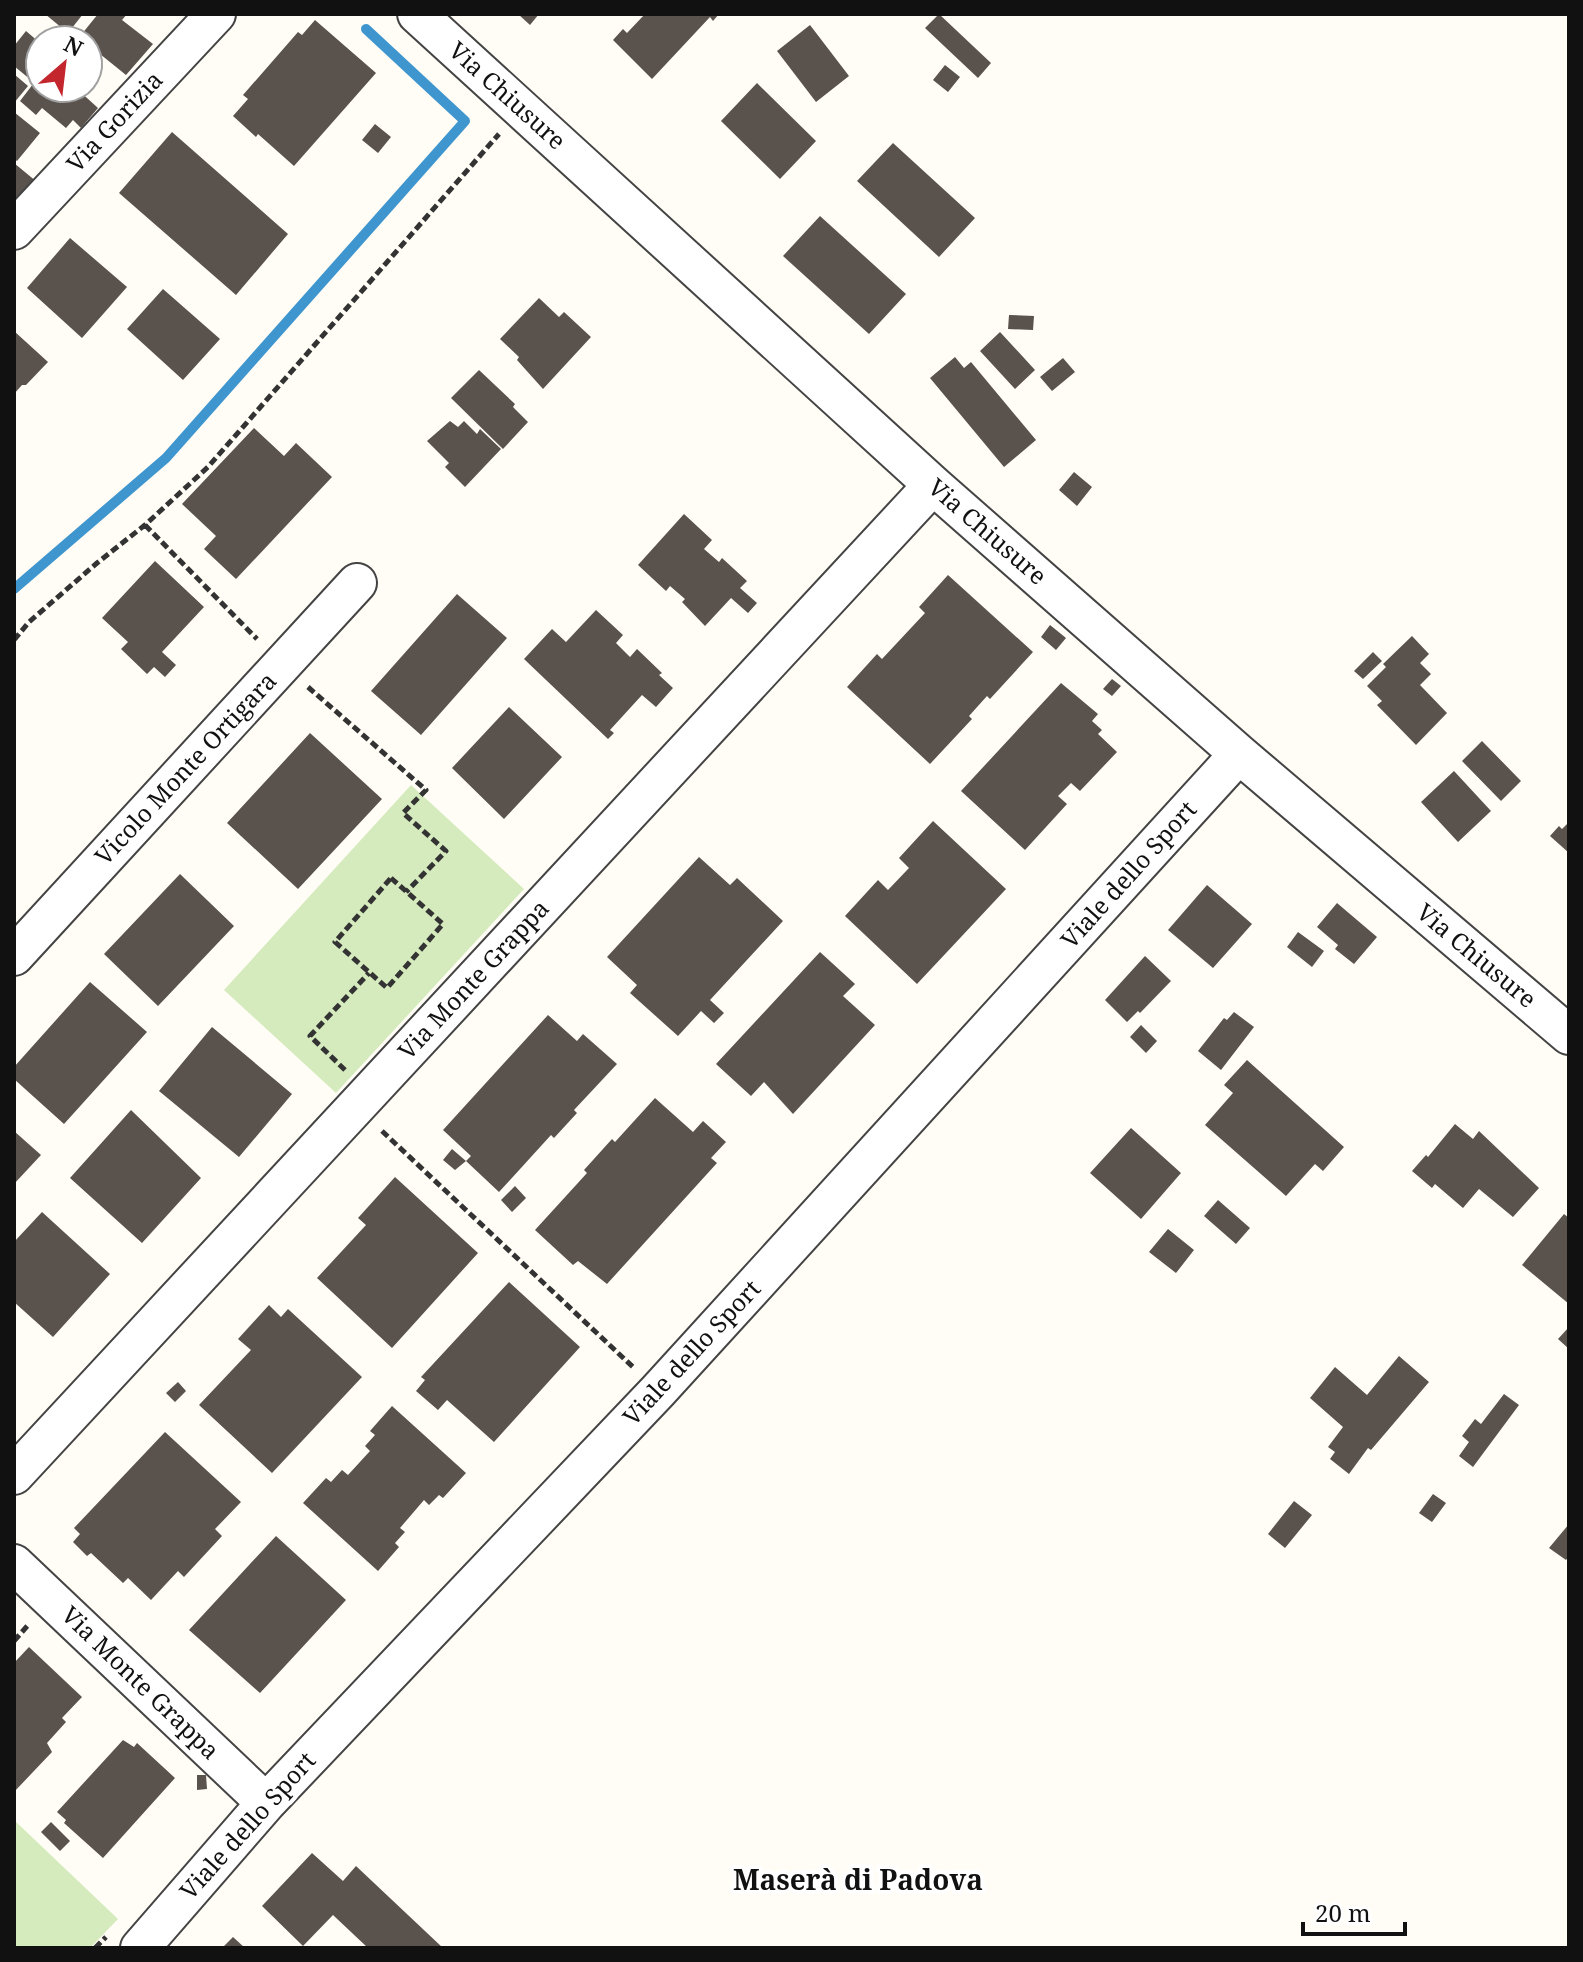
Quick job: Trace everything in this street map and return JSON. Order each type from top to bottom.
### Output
[{"type":"street","name":"Via Gorizia","points":[[14,230],[216,14]]},
{"type":"street","name":"Via Chiusure","points":[[417,14],[933,485],[1239,754],[1569,1035]]},
{"type":"street","name":"Via Monte Grappa","points":[[14,1475],[933,485]]},
{"type":"street","name":"Vicolo Monte Ortigara","points":[[14,956],[357,583]]},
{"type":"street","name":"Viale dello Sport","points":[[140,1948],[266,1803],[658,1391],[1239,754]]},
{"type":"street","name":"Via Monte Grappa","points":[[14,1564],[266,1803]]},
{"type":"path","points":[[14,640],[29,622],[145,525],[208,467],[522,109]]},
{"type":"path","points":[[145,525],[282,665],[426,790],[403,813],[446,851],[406,892]]},
{"type":"path","points":[[391,878],[443,924],[387,988],[369,973],[335,942],[391,878]]},
{"type":"path","points":[[369,973],[310,1036],[359,1083],[347,1097],[658,1391]]},
{"type":"green space","points":[[411,785],[524,889],[336,1093],[224,990]]},
{"type":"green space","points":[[14,1820],[118,1919],[90,1948],[14,1948]]},
{"type":"building","points":[[45,14],[83,14],[75,24],[57,24]]},
{"type":"building","points":[[98,14],[127,14],[122,20],[153,44],[126,75],[104,57],[104,24],[90,24]]},
{"type":"building","points":[[518,14],[539,14],[530,25]]},
{"type":"building","points":[[645,14],[719,14],[713,21],[710,17],[652,79],[613,40],[623,29],[627,33]]},
{"type":"building","points":[[939,14],[991,63],[978,78],[925,28]]},
{"type":"building","points":[[315,20],[376,73],[294,166],[233,116],[248,99],[243,95],[298,32],[302,35]]},
{"type":"building","points":[[810,25],[849,76],[816,102],[777,51]]},
{"type":"building","points":[[24,34],[24,74],[14,66],[14,46]]},
{"type":"building","points":[[945,65],[960,77],[948,92],[933,80]]},
{"type":"building","points":[[14,74],[24,83],[24,91],[14,103]]},
{"type":"building","points":[[757,83],[816,141],[780,179],[721,121]]},
{"type":"building","points":[[24,96],[24,104],[94,104],[98,108],[81,128],[73,120],[66,128],[42,108],[36,115],[20,101]]},
{"type":"building","points":[[14,112],[40,133],[17,161],[14,159]]},
{"type":"building","points":[[375,124],[391,137],[378,153],[362,140]]},
{"type":"building","points":[[172,132],[288,234],[236,295],[119,193]]},
{"type":"building","points":[[893,143],[975,218],[939,257],[857,181]]},
{"type":"building","points":[[14,163],[43,187],[14,220]]},
{"type":"building","points":[[820,216],[906,294],[869,334],[783,256]]},
{"type":"building","points":[[70,238],[127,287],[82,338],[27,288]]},
{"type":"building","points":[[163,289],[220,339],[183,380],[127,329]]},
{"type":"building","points":[[539,298],[559,317],[564,312],[591,337],[543,389],[517,360],[519,357],[500,339]]},
{"type":"building","points":[[1009,315],[1034,316],[1033,330],[1008,329]]},
{"type":"building","points":[[14,331],[48,362],[14,394]]},
{"type":"building","points":[[1000,332],[1035,370],[1015,389],[980,351]]},
{"type":"building","points":[[955,357],[964,368],[971,362],[1036,440],[1004,467],[930,378]]},
{"type":"building","points":[[1063,358],[1075,372],[1052,391],[1040,377]]},
{"type":"building","points":[[479,370],[515,404],[513,407],[528,422],[503,449],[451,398]]},
{"type":"building","points":[[450,421],[458,427],[464,421],[477,434],[480,429],[501,449],[465,487],[445,467],[449,463],[427,441]]},
{"type":"building","points":[[254,428],[284,456],[296,443],[332,477],[236,579],[204,549],[216,536],[182,504]]},
{"type":"building","points":[[1074,472],[1092,487],[1077,506],[1059,490]]},
{"type":"building","points":[[684,514],[712,540],[704,549],[719,562],[722,558],[747,581],[740,588],[757,603],[748,613],[731,598],[705,626],[682,602],[685,599],[670,586],[666,591],[638,565]]},
{"type":"building","points":[[155,561],[204,607],[162,652],[176,665],[165,677],[154,667],[147,674],[121,649],[128,642],[102,618]]},
{"type":"building","points":[[948,575],[1033,652],[990,699],[987,696],[969,716],[972,719],[930,764],[847,687],[877,654],[882,659],[925,613],[919,607]]},
{"type":"building","points":[[457,594],[507,638],[421,735],[371,691]]},
{"type":"building","points":[[596,610],[623,635],[616,643],[630,657],[637,649],[673,688],[656,707],[642,695],[610,730],[614,733],[608,739],[524,659],[552,629],[566,642]]},
{"type":"building","points":[[1050,625],[1066,638],[1056,650],[1041,637]]},
{"type":"building","points":[[1412,636],[1429,654],[1420,663],[1431,674],[1420,685],[1447,713],[1416,745],[1377,705],[1382,701],[1367,686],[1386,667],[1383,664]]},
{"type":"building","points":[[1373,652],[1382,661],[1363,679],[1354,671]]},
{"type":"building","points":[[1112,679],[1121,686],[1112,696],[1103,689]]},
{"type":"building","points":[[1061,683],[1098,714],[1092,721],[1102,730],[1098,734],[1117,752],[1080,791],[1071,783],[1058,796],[1067,804],[1025,850],[961,791]]},
{"type":"building","points":[[509,707],[562,757],[504,819],[452,768]]},
{"type":"building","points":[[310,733],[382,799],[298,889],[227,823]]},
{"type":"building","points":[[1482,741],[1521,781],[1501,801],[1462,761]]},
{"type":"building","points":[[1454,771],[1491,811],[1458,842],[1421,802]]},
{"type":"building","points":[[933,821],[1006,889],[917,984],[845,916],[878,880],[888,890],[909,868],[899,858]]},
{"type":"building","points":[[1569,822],[1569,853],[1550,836],[1559,826],[1562,829]]},
{"type":"building","points":[[699,857],[730,885],[737,878],[783,921],[710,1000],[724,1013],[714,1023],[701,1011],[678,1036],[630,993],[637,985],[607,957]]},
{"type":"building","points":[[180,874],[234,926],[158,1006],[104,954]]},
{"type":"building","points":[[1207,885],[1252,924],[1213,968],[1168,930]]},
{"type":"building","points":[[1337,903],[1377,937],[1354,964],[1335,949],[1338,945],[1317,927]]},
{"type":"building","points":[[1298,932],[1324,951],[1312,967],[1287,947]]},
{"type":"building","points":[[820,952],[855,984],[843,996],[875,1025],[793,1114],[764,1082],[751,1096],[716,1064]]},
{"type":"building","points":[[1145,956],[1171,981],[1127,1022],[1105,1000]]},
{"type":"building","points":[[90,982],[147,1032],[64,1124],[14,1079],[14,1067]]},
{"type":"building","points":[[1234,1012],[1254,1027],[1221,1070],[1198,1051],[1224,1018],[1227,1020]]},
{"type":"building","points":[[548,1015],[577,1041],[583,1034],[617,1064],[574,1110],[577,1113],[554,1138],[551,1135],[499,1192],[466,1161],[471,1156],[443,1130]]},
{"type":"building","points":[[1141,1025],[1157,1041],[1146,1053],[1130,1037]]},
{"type":"building","points":[[212,1027],[292,1094],[239,1157],[159,1091]]},
{"type":"building","points":[[1247,1060],[1344,1147],[1323,1171],[1315,1164],[1286,1196],[1205,1125],[1233,1093],[1224,1085]]},
{"type":"building","points":[[655,1098],[693,1132],[703,1121],[726,1142],[711,1158],[717,1163],[607,1284],[578,1261],[573,1265],[535,1230],[587,1173],[584,1170],[612,1139],[615,1142]]},
{"type":"building","points":[[131,1110],[201,1178],[142,1243],[70,1178]]},
{"type":"building","points":[[1455,1124],[1473,1139],[1479,1131],[1539,1188],[1513,1217],[1479,1189],[1463,1208],[1435,1184],[1432,1188],[1412,1171]]},
{"type":"building","points":[[1131,1128],[1181,1173],[1141,1219],[1090,1173]]},
{"type":"building","points":[[14,1131],[41,1155],[14,1184]]},
{"type":"building","points":[[452,1149],[466,1161],[455,1170],[443,1160]]},
{"type":"building","points":[[395,1177],[478,1253],[392,1348],[317,1278],[366,1225],[358,1218]]},
{"type":"building","points":[[515,1186],[526,1198],[512,1212],[501,1200]]},
{"type":"building","points":[[1218,1200],[1250,1228],[1236,1244],[1204,1216]]},
{"type":"building","points":[[42,1212],[110,1274],[53,1337],[14,1302],[14,1242]]},
{"type":"building","points":[[1564,1214],[1569,1218],[1569,1304],[1522,1265]]},
{"type":"building","points":[[1168,1229],[1194,1250],[1176,1273],[1149,1252]]},
{"type":"building","points":[[509,1282],[580,1347],[494,1442],[447,1400],[438,1410],[416,1391],[425,1380],[421,1377]]},
{"type":"building","points":[[269,1305],[281,1317],[288,1309],[362,1377],[272,1473],[199,1405],[251,1350],[238,1339]]},
{"type":"building","points":[[1569,1327],[1569,1349],[1558,1339]]},
{"type":"building","points":[[1399,1356],[1429,1382],[1371,1450],[1368,1448],[1349,1474],[1330,1459],[1335,1452],[1328,1447],[1343,1427],[1310,1398],[1335,1367],[1367,1395]]},
{"type":"building","points":[[178,1382],[186,1391],[175,1402],[166,1393]]},
{"type":"building","points":[[1504,1394],[1519,1405],[1473,1467],[1459,1456],[1469,1442],[1462,1436],[1475,1419],[1481,1424]]},
{"type":"building","points":[[392,1406],[466,1473],[443,1498],[439,1495],[429,1505],[424,1500],[400,1528],[405,1532],[395,1543],[399,1547],[378,1571],[303,1503],[326,1478],[331,1482],[342,1470],[348,1475],[370,1451],[365,1446],[375,1435],[370,1431]]},
{"type":"building","points":[[165,1432],[241,1502],[215,1529],[222,1536],[184,1577],[178,1571],[151,1600],[128,1578],[123,1583],[91,1553],[87,1556],[73,1542],[80,1534],[74,1528]]},
{"type":"building","points":[[1433,1494],[1446,1503],[1432,1522],[1419,1513]]},
{"type":"building","points":[[1294,1501],[1312,1515],[1285,1548],[1268,1534]]},
{"type":"building","points":[[1569,1524],[1569,1556],[1566,1560],[1549,1548]]},
{"type":"building","points":[[276,1536],[346,1600],[260,1693],[189,1630]]},
{"type":"building","points":[[29,1647],[82,1697],[62,1718],[66,1722],[47,1743],[52,1752],[14,1792],[14,1663]]},
{"type":"building","points":[[123,1740],[134,1747],[137,1743],[175,1778],[103,1858],[64,1823],[66,1820],[57,1812]]},
{"type":"building","points":[[197,1775],[206,1775],[207,1789],[197,1790]]},
{"type":"building","points":[[51,1822],[70,1841],[60,1851],[41,1832]]},
{"type":"building","points":[[312,1853],[343,1881],[356,1866],[443,1948],[368,1948],[333,1915],[303,1946],[262,1906]]},
{"type":"building","points":[[233,1937],[245,1948],[222,1948]]},
{"type":"waterway","points":[[14,589],[166,458],[465,121],[366,29]]},
{"type":"district","name":"Maserà di Padova","points":[[858,1880]]}]
